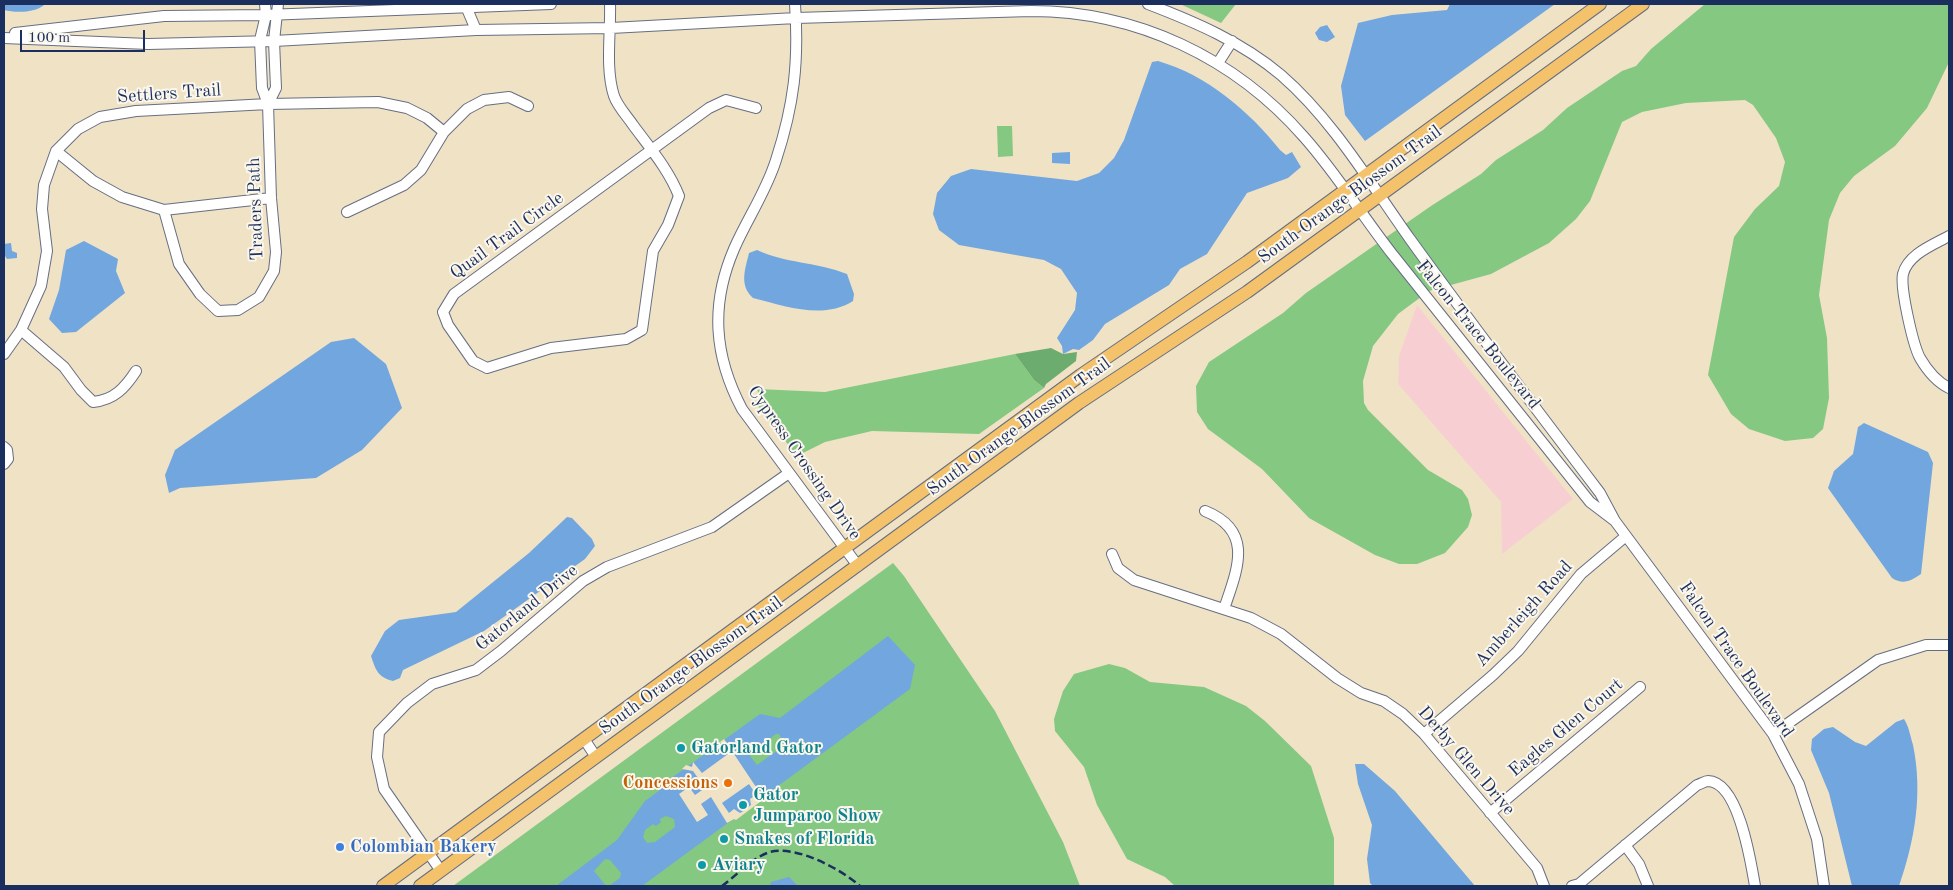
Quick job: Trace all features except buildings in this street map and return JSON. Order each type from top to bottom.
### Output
[{"type":"main road","name":"South Orange Blossom Trail","points":[[383,886],[1081,375],[1246,262],[1600,4]]},
{"type":"main road","name":"South Orange Blossom Trail","points":[[420,886],[1079,403],[1190,331],[1359,212],[1643,4]]},
{"type":"street","name":"Traders Path","points":[[164,210],[179,264],[200,294],[218,311],[238,310],[259,297],[274,271],[276,252],[271,198],[268,104],[262,88],[260,40],[266,15],[265,4]]},
{"type":"street","points":[[4,36],[164,16],[266,15],[278,9],[551,4]]},
{"type":"street","name":"Quail Trail Circle","points":[[610,4],[610,73],[614,96],[672,179],[678,196],[668,225],[653,251],[642,330],[626,339],[551,348],[487,368],[472,361],[448,325],[443,312],[454,294],[651,150]]},
{"type":"street","name":"Cypress Crossing Drive","points":[[795,4],[796,83],[788,123],[765,190],[734,250],[718,300],[717,322],[729,383],[742,409],[858,566]]},
{"type":"street","name":"Falcon Trace Boulevard","points":[[1148,4],[1189,20],[1232,41],[1281,76],[1305,100],[1365,176],[1479,335],[1600,493],[1615,521],[1773,734],[1799,784],[1817,839],[1824,886]]},
{"type":"street","points":[[465,5],[476,30]]},
{"type":"street","points":[[476,30],[482,6]]},
{"type":"street","name":"Traders Path","points":[[268,104],[276,88],[274,41],[278,9]]},
{"type":"street","name":"Falcon Trace Boulevard","points":[[4,36],[148,44],[274,41],[476,30],[611,28],[796,18],[1048,11],[1119,21],[1166,36],[1218,63],[1265,96],[1286,117],[1306,140],[1359,212],[1590,502],[1615,521]]},
{"type":"street","points":[[1218,63],[1232,41]]},
{"type":"street","points":[[347,212],[404,185],[421,170],[444,132],[467,110],[484,100],[509,97],[528,106]]},
{"type":"street","points":[[651,150],[709,108],[726,100],[756,108]]},
{"type":"street","name":"Settlers Trail","points":[[4,354],[21,330],[41,286],[47,251],[42,208],[44,185],[56,151],[78,129],[100,117],[136,111],[268,104],[378,102],[406,108],[427,118],[444,132]]},
{"type":"street","points":[[56,151],[93,181],[122,197],[164,210],[271,198]]},
{"type":"street","points":[[1949,236],[1912,259],[1903,274],[1904,297],[1919,356],[1927,369],[1942,384],[1949,388]]},
{"type":"street","points":[[21,330],[64,367],[81,390],[94,402],[108,400],[127,385],[136,371]]},
{"type":"street","points":[[4,447],[8,450],[8,460],[4,464]]},
{"type":"street","name":"Gatorland Drive","points":[[441,871],[384,789],[377,758],[379,732],[407,703],[432,684],[476,670],[583,581],[607,567],[712,527],[789,473]]},
{"type":"street","points":[[1205,511],[1219,517],[1238,542],[1238,566],[1224,609]]},
{"type":"street","name":"Amberleigh Road","points":[[1424,734],[1506,663],[1579,572],[1626,536]]},
{"type":"street","name":"Derby Glen Drive","points":[[1112,554],[1118,568],[1134,580],[1251,618],[1281,634],[1337,678],[1361,693],[1384,701],[1403,714],[1424,734],[1537,868],[1544,886]]},
{"type":"street","points":[[1773,734],[1878,660],[1926,645],[1949,645]]},
{"type":"street","name":"Eagles Glen Court","points":[[1490,813],[1640,686]]},
{"type":"street","points":[[584,739],[596,757]]},
{"type":"street","points":[[1572,886],[1579,884],[1697,785],[1708,781],[1718,784],[1727,792],[1739,819],[1748,847],[1755,886]]},
{"type":"street","points":[[1625,845],[1639,864],[1648,886]]},
{"type":"shaded area","points":[[1417,305],[1573,499],[1502,554],[1501,502],[1398,384],[1399,356]]},
{"type":"green space","points":[[1180,4],[1236,4],[1221,23]]},
{"type":"green space","points":[[1705,4],[1949,4],[1949,62],[1927,108],[1895,146],[1854,176],[1840,193],[1829,220],[1819,295],[1827,338],[1829,398],[1823,429],[1813,438],[1785,441],[1749,429],[1731,414],[1708,375],[1734,237],[1755,209],[1779,186],[1785,162],[1776,138],[1753,105],[1745,100],[1686,103],[1642,112],[1622,122],[1590,201],[1576,219],[1549,243],[1491,274],[1429,291],[1398,314],[1373,346],[1363,381],[1364,403],[1368,410],[1428,470],[1462,490],[1468,499],[1472,515],[1468,527],[1445,553],[1417,564],[1399,564],[1375,555],[1309,518],[1262,469],[1208,429],[1197,412],[1196,386],[1209,362],[1283,313],[1306,293],[1431,206],[1481,174],[1496,160],[1543,130],[1567,108],[1622,71],[1636,66],[1651,49]]},
{"type":"green space","points":[[997,126],[1012,126],[1013,156],[998,157]]},
{"type":"green space","points":[[1051,348],[1063,354],[1077,352],[1076,361],[1046,384],[1044,388],[1034,380],[1015,354]]},
{"type":"green space","points":[[1015,354],[1034,380],[1044,388],[979,434],[872,431],[825,442],[797,456],[755,402],[760,397],[757,389],[825,392]]},
{"type":"green space","points":[[893,563],[904,576],[995,711],[1063,842],[1080,886],[453,886]]},
{"type":"green space","points":[[1109,664],[1125,668],[1150,682],[1204,687],[1246,706],[1265,721],[1311,766],[1334,838],[1334,886],[1175,886],[1165,877],[1127,859],[1097,805],[1084,767],[1055,731],[1054,719],[1063,691],[1074,674]]},
{"type":"water","points":[[4,4],[45,4],[31,11],[14,12],[4,10]]},
{"type":"water","points":[[1450,4],[1555,4],[1365,141],[1345,115],[1341,86],[1358,23],[1392,15],[1447,10]]},
{"type":"water","points":[[1327,25],[1335,37],[1327,42],[1319,40],[1315,33],[1320,27]]},
{"type":"water","points":[[1158,61],[1193,75],[1226,96],[1255,122],[1280,150],[1286,155],[1292,152],[1301,167],[1288,178],[1247,193],[1207,254],[1180,269],[1169,285],[1105,324],[1093,340],[1079,350],[1073,349],[1063,354],[1062,346],[1057,338],[1075,310],[1077,293],[1061,269],[1044,260],[959,245],[939,230],[933,214],[937,193],[951,176],[971,169],[1077,181],[1099,173],[1114,158],[1124,140],[1152,62]]},
{"type":"water","points":[[1070,152],[1070,164],[1052,163],[1052,153]]},
{"type":"water","points":[[84,241],[118,259],[116,271],[125,293],[76,332],[62,333],[49,319],[59,290],[66,250]]},
{"type":"water","points":[[11,243],[12,251],[17,253],[17,258],[7,259],[4,244]]},
{"type":"water","points":[[757,250],[778,258],[824,267],[847,274],[854,294],[853,301],[841,307],[817,311],[804,310],[753,298],[746,288],[744,277],[749,253]]},
{"type":"water","points":[[354,338],[386,364],[402,408],[362,450],[316,478],[180,488],[169,493],[165,475],[175,450],[331,342]]},
{"type":"water","points":[[1864,423],[1928,452],[1933,463],[1921,574],[1914,579],[1903,582],[1892,578],[1828,488],[1834,471],[1853,454],[1858,427]]},
{"type":"water","points":[[567,517],[572,518],[592,539],[595,546],[585,559],[484,631],[403,670],[400,678],[393,681],[384,678],[378,673],[371,656],[385,631],[399,620],[456,612],[529,553]]},
{"type":"water","points":[[888,636],[915,665],[910,689],[642,886],[609,886],[620,878],[621,873],[610,860],[605,859],[594,871],[606,886],[556,886],[617,840],[645,801],[660,790],[659,787],[760,714],[780,718]],"holes":[[[776,734],[779,734],[785,745],[757,765],[750,756],[750,753]],[[666,816],[674,819],[675,827],[655,842],[647,843],[643,837],[645,830],[653,824],[656,826],[661,822],[660,819]]]},
{"type":"water","points":[[1904,719],[1913,745],[1917,781],[1916,816],[1905,869],[1899,886],[1852,886],[1829,793],[1811,750],[1812,739],[1824,729],[1833,727],[1855,742],[1866,746],[1896,722]]},
{"type":"water","points":[[1355,764],[1364,764],[1395,791],[1475,886],[1373,886],[1370,883],[1367,859],[1372,825],[1358,784]]},
{"type":"water","points":[[789,877],[798,886],[770,886],[771,882]]},
{"type":"pier","points":[[724,739],[764,799],[736,820],[734,819],[727,823],[711,797],[701,804],[708,815],[697,822],[679,794],[689,787],[695,795],[705,788],[693,771],[682,769],[686,765],[692,767],[693,762],[702,773],[728,754],[720,742]],"holes":[[[749,784],[759,799],[757,801],[753,797],[750,799],[751,805],[747,808],[740,800],[745,810],[740,813],[734,809],[729,813],[722,803]]]},
{"type":"railway","points":[[722,886],[757,858],[770,852],[781,851],[805,855],[818,860],[852,879],[860,886]]},
{"type":"place","name":"Gatorland Gator","points":[[681,748]]},
{"type":"place","name":"Concessions","points":[[728,783]]},
{"type":"place","name":"Gator Jumparoo Show","points":[[743,805]]},
{"type":"place","name":"Snakes of Florida","points":[[724,839]]},
{"type":"place","name":"Colombian Bakery","points":[[340,847]]},
{"type":"place","name":"Aviary","points":[[702,865]]}]
